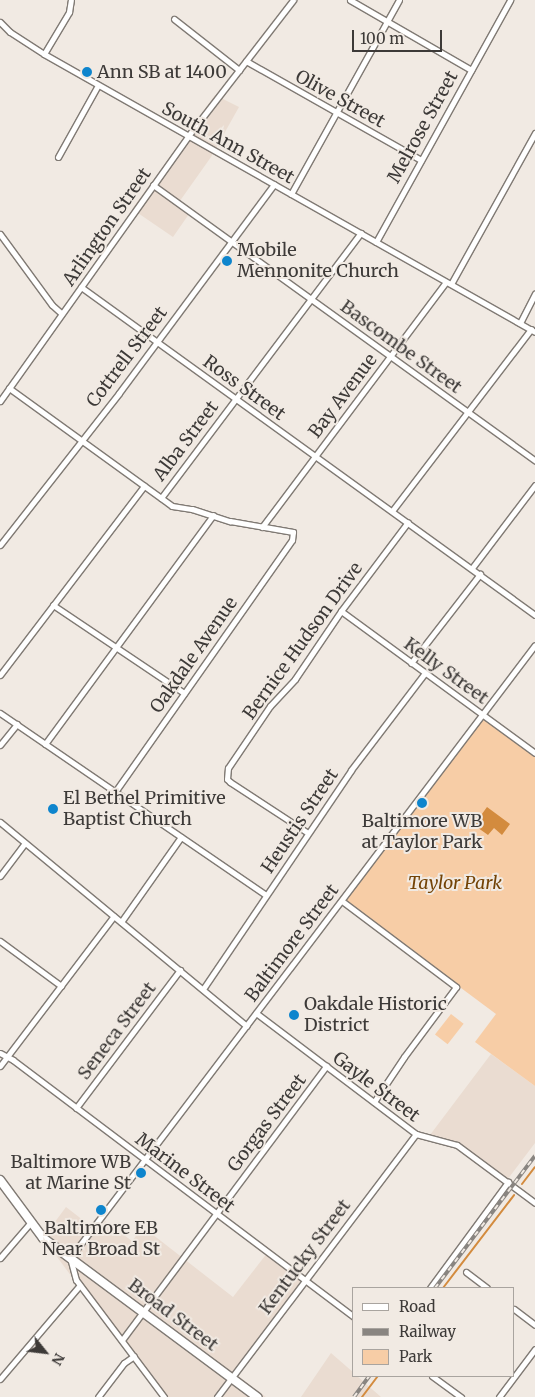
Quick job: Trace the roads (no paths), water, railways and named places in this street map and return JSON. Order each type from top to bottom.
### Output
[{"type":"main road","name":"Broad Street","points":[[0,1180],[43,1238],[257,1397]]},
{"type":"street","points":[[44,54],[69,12],[71,0]]},
{"type":"street","points":[[246,61],[293,0]]},
{"type":"street","points":[[350,0],[471,70]]},
{"type":"street","points":[[291,194],[399,0]]},
{"type":"street","name":"Melrose Street","points":[[376,242],[510,0]]},
{"type":"street","points":[[174,19],[239,70]]},
{"type":"street","name":"South Ann Street","points":[[1,25],[44,54],[98,86],[533,331]]},
{"type":"street","name":"Arlington Street","points":[[0,401],[188,136],[246,61]]},
{"type":"street","name":"Olive Street","points":[[246,61],[421,160]]},
{"type":"street","points":[[58,157],[98,86]]},
{"type":"street","name":"Bay Avenue","points":[[262,527],[390,356],[449,283],[535,133]]},
{"type":"street","name":"Cottrell Street","points":[[0,546],[274,184]]},
{"type":"street","name":"Bascombe Street","points":[[153,185],[535,460]]},
{"type":"street","name":"Alba Street","points":[[161,498],[361,233]]},
{"type":"street","points":[[0,234],[52,305],[62,314]]},
{"type":"street","name":"Ross Street","points":[[81,287],[408,522]]},
{"type":"street","points":[[520,323],[535,294]]},
{"type":"street","points":[[392,511],[533,331]]},
{"type":"street","points":[[9,388],[172,506],[262,527]]},
{"type":"street","points":[[472,568],[535,485]]},
{"type":"street","name":"Alba Street","points":[[0,675],[144,486]]},
{"type":"street","points":[[45,744],[213,515]]},
{"type":"street","points":[[408,522],[535,614]]},
{"type":"street","name":"Bernice Hudson Drive","points":[[308,833],[227,779],[228,768],[270,706],[295,679],[341,611],[408,522]]},
{"type":"street","name":"Oakdale Avenue","points":[[114,792],[292,540],[293,532],[262,527]]},
{"type":"street","points":[[411,663],[480,574]]},
{"type":"street","points":[[53,606],[184,693]]},
{"type":"street","name":"Kelly Street","points":[[341,611],[535,753]]},
{"type":"street","name":"Baltimore Street","points":[[70,1258],[342,902],[535,645]]},
{"type":"street","name":"Heustis Street","points":[[203,988],[368,746],[425,673]]},
{"type":"street","points":[[0,713],[266,895]]},
{"type":"street","points":[[0,745],[16,724]]},
{"type":"street","points":[[0,822],[247,1026]]},
{"type":"street","points":[[121,922],[181,837]]},
{"type":"street","points":[[0,876],[25,843]]},
{"type":"street","points":[[342,902],[456,987],[404,1057],[374,1102]]},
{"type":"street","points":[[0,1066],[114,916]]},
{"type":"street","points":[[0,941],[60,986]]},
{"type":"street","name":"Seneca Street","points":[[76,1108],[180,970]]},
{"type":"street","name":"Gayle Street","points":[[256,1014],[416,1134],[457,1145],[535,1202]]},
{"type":"street","name":"Marine Street","points":[[0,1053],[7,1056],[352,1315]]},
{"type":"street","name":"Gorgas Street","points":[[122,1340],[326,1066]]},
{"type":"street","name":"Kentucky Street","points":[[217,1397],[416,1134]]},
{"type":"street","points":[[431,1287],[508,1182]]},
{"type":"street","points":[[0,1258],[31,1222]]},
{"type":"street","points":[[70,1258],[80,1285],[164,1397]]},
{"type":"street","points":[[466,1272],[486,1287]]},
{"type":"street","points":[[0,1378],[80,1285]]},
{"type":"street","points":[[515,1310],[535,1325]]},
{"type":"street","points":[[515,1376],[535,1349]]},
{"type":"street","points":[[98,1397],[124,1363],[134,1356]]},
{"type":"street","points":[[433,1377],[461,1397]]},
{"type":"street","points":[[499,1397],[514,1377]]},
{"type":"waterway","points":[[522,1184],[535,1167]]},
{"type":"waterway","points":[[444,1287],[514,1195]]},
{"type":"waterway","points":[[362,1397],[377,1377]]},
{"type":"railway","points":[[436,1287],[535,1156]]},
{"type":"railway","points":[[354,1397],[368,1377]]},
{"type":"place","name":"Ann SB at 1400","points":[[87,72]]},
{"type":"place","name":"Mobile Mennonite Church","points":[[227,261]]},
{"type":"place","name":"Baltimore WB at Taylor Park","points":[[422,803]]},
{"type":"place","name":"El Bethel Primitive Baptist Church","points":[[53,809]]},
{"type":"place","name":"Oakdale Historic District","points":[[294,1015]]},
{"type":"place","name":"Baltimore WB at Marine St","points":[[141,1173]]},
{"type":"place","name":"Baltimore EB Near Broad St","points":[[101,1210]]},
{"type":"park label","name":"Taylor Park","points":[[455,883]]}]
